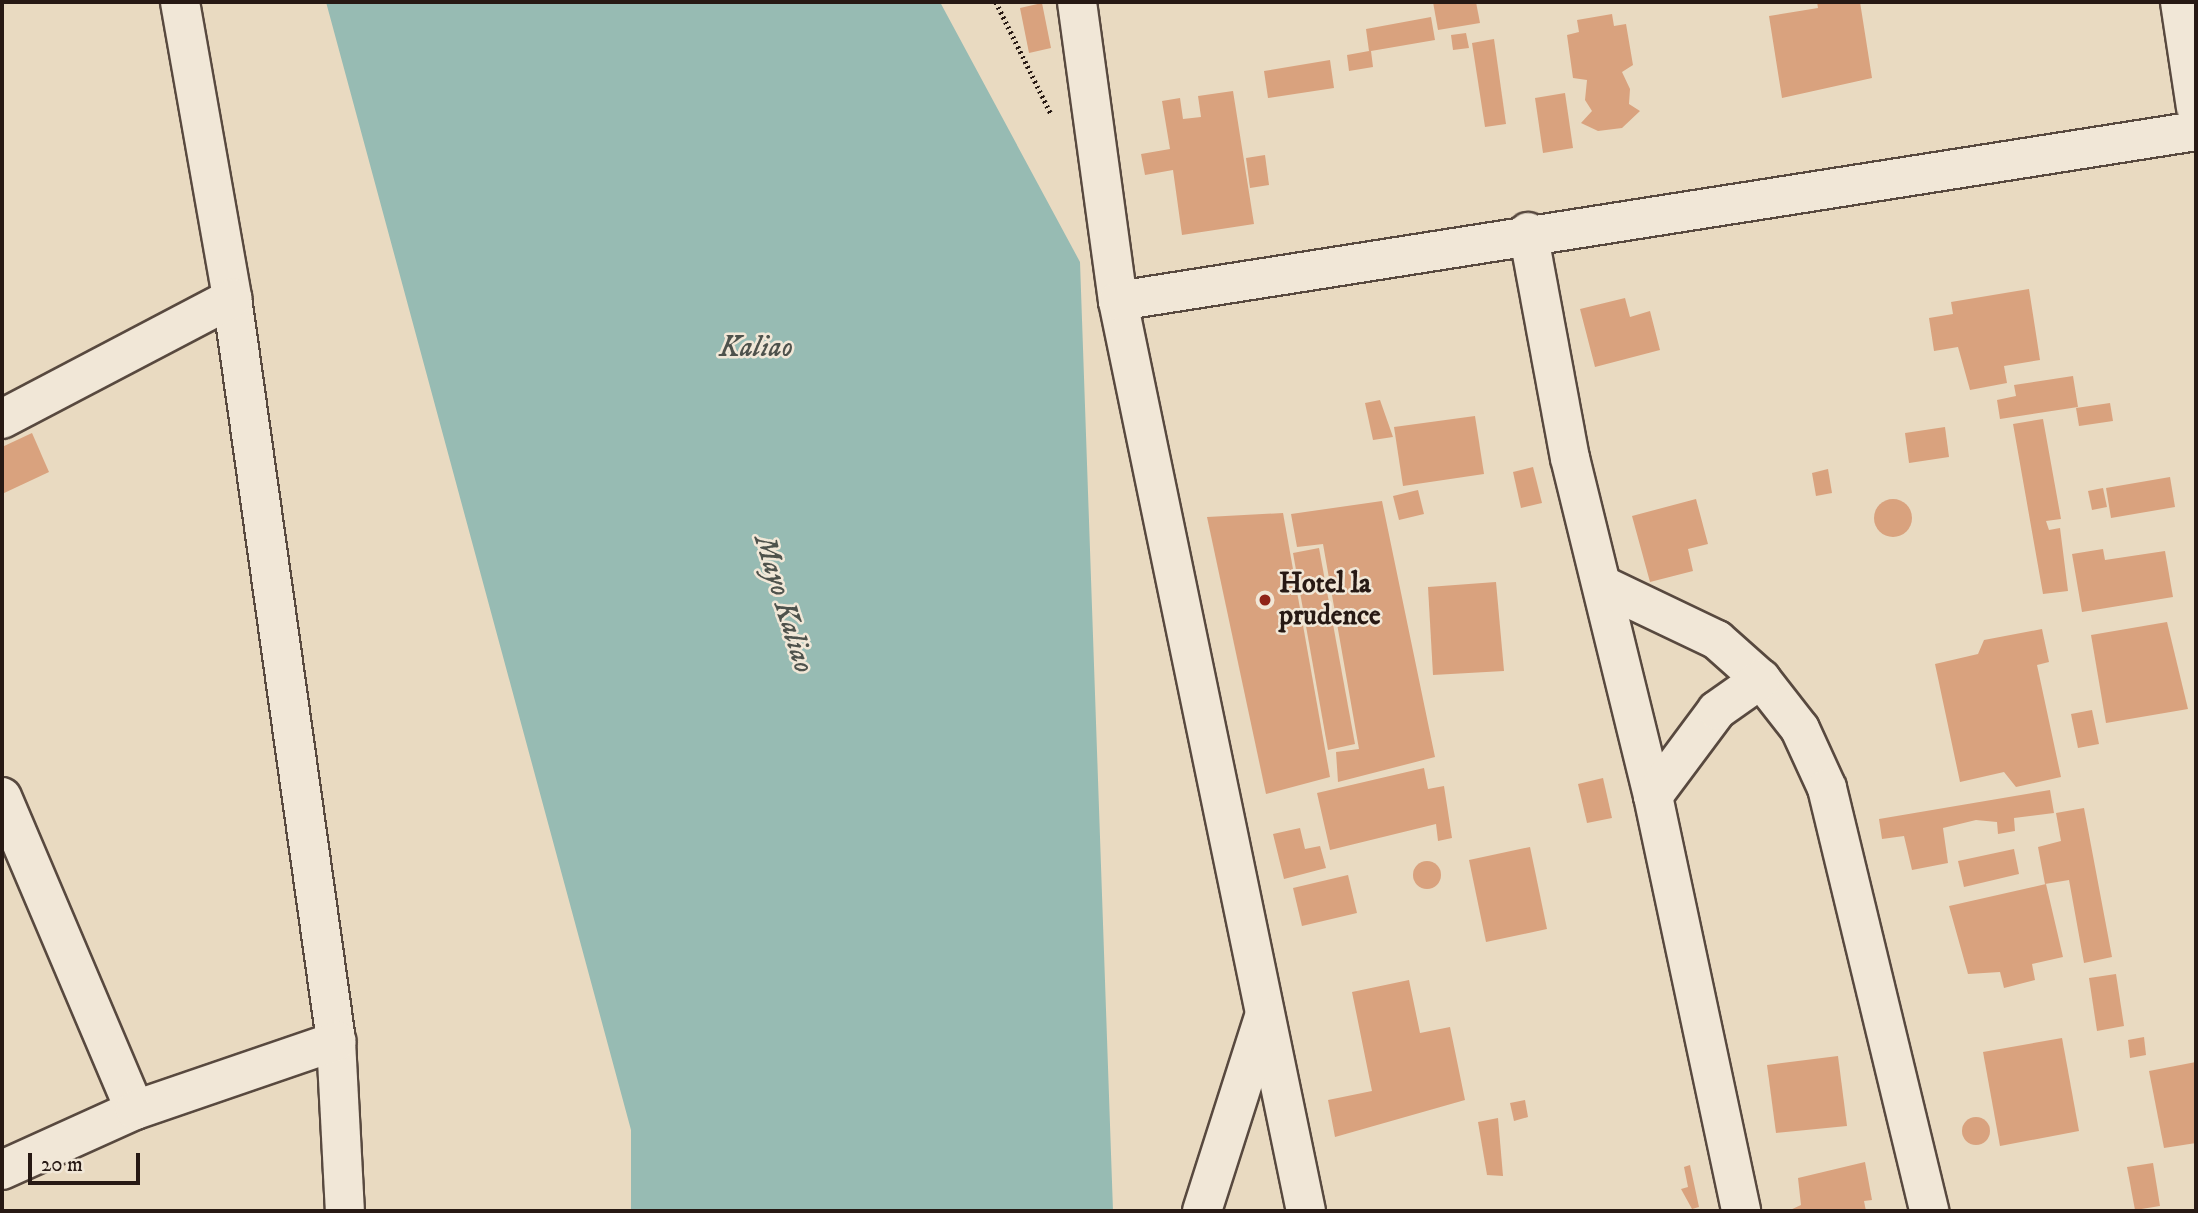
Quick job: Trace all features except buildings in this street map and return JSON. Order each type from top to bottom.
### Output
[{"type":"street","points":[[180,2],[232,298],[336,1041],[345,1211]]},
{"type":"street","points":[[1077,2],[1118,301],[1306,1211]]},
{"type":"street","points":[[2180,2],[2196,108]]},
{"type":"street","points":[[1118,301],[1528,232],[2196,131]]},
{"type":"street","points":[[1528,232],[1570,458],[1604,586],[1653,796],[1741,1211]]},
{"type":"street","points":[[2,419],[232,298]]},
{"type":"street","points":[[1604,586],[1717,640],[1761,679],[1800,729],[1827,788],[1929,1211]]},
{"type":"street","points":[[1653,796],[1717,710],[1761,679]]},
{"type":"street","points":[[2,797],[135,1110]]},
{"type":"street","points":[[1202,1211],[1265,1013]]},
{"type":"street","points":[[2,1170],[135,1110],[336,1041]]},
{"type":"water","name":"Kaliao","points":[[326,2],[940,2],[1080,262],[1113,1211],[631,1211],[631,1130]]},
{"type":"place","name":"Hotel la prudence","points":[[1265,600]]},
{"type":"water label","name":"Mayo Kaliao","points":[[783,604]]}]
